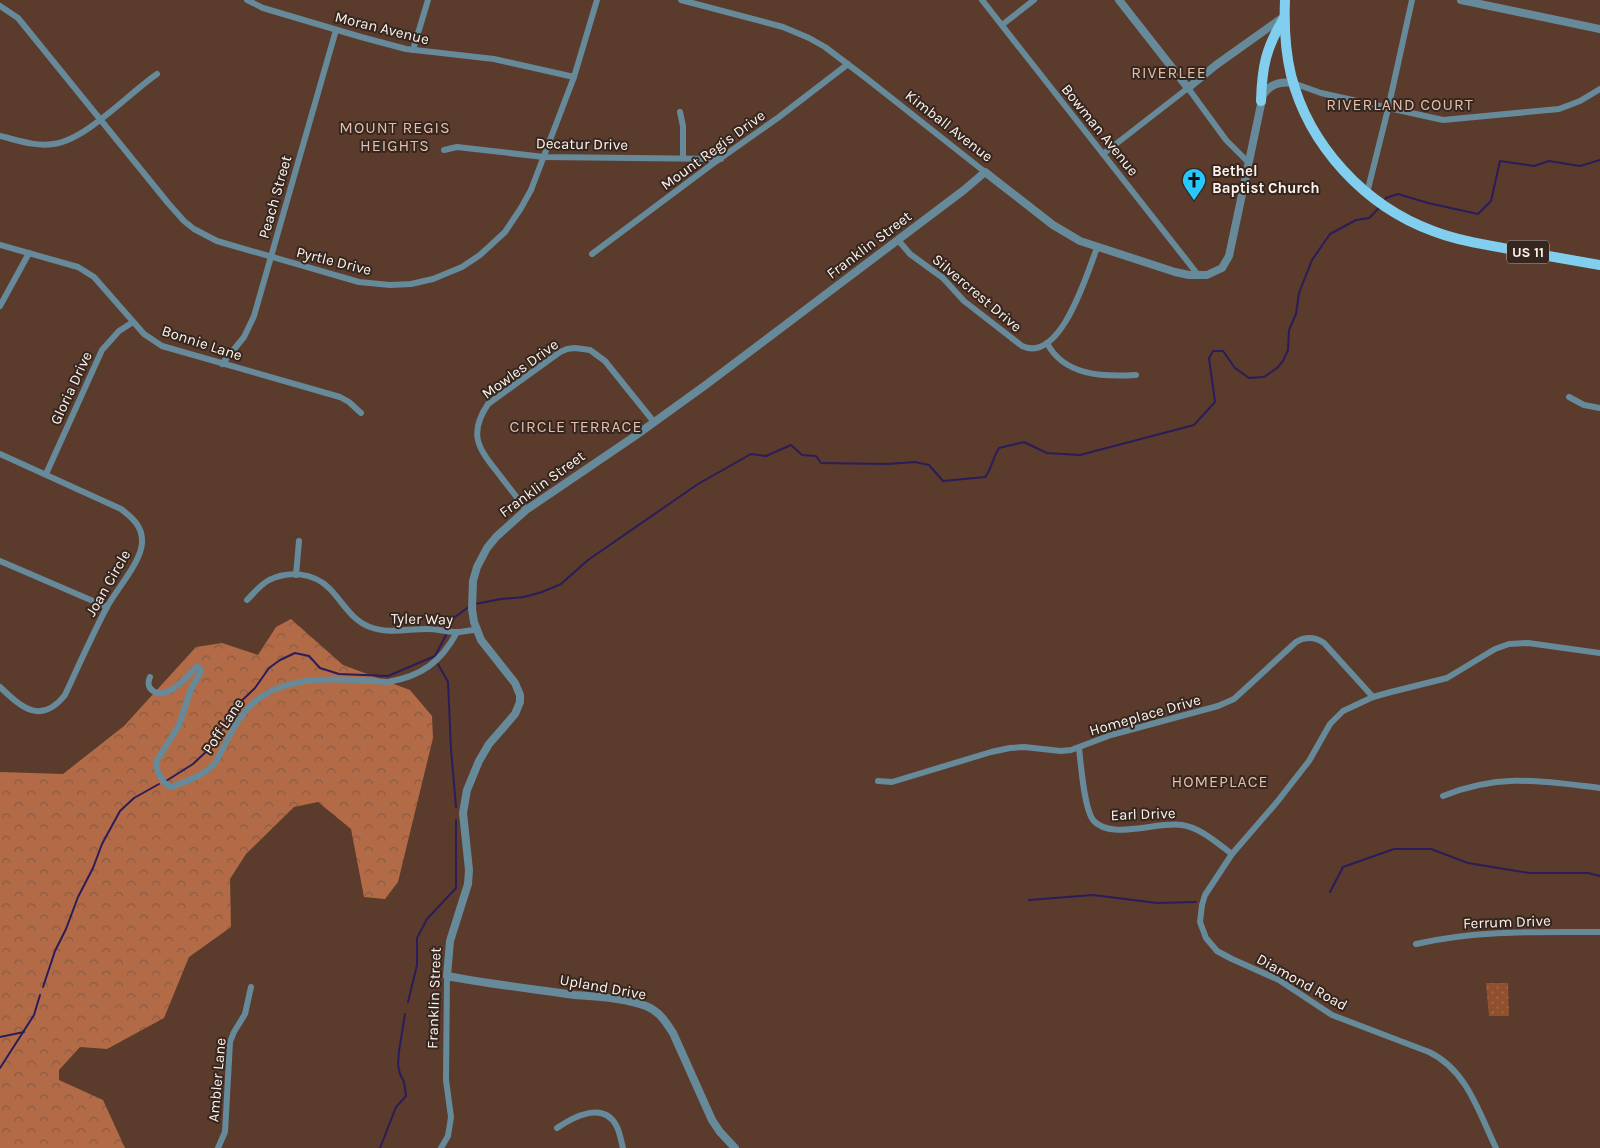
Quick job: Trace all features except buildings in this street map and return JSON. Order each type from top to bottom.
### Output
[{"type":"main road","name":"US 11","points":[[1285,0],[1284,17],[1287,55],[1293,83],[1303,108],[1321,141],[1346,174],[1367,194],[1386,208],[1412,222],[1456,238],[1600,265]]},
{"type":"main road","points":[[1261,100],[1262,76],[1266,56],[1272,38],[1284,17]]},
{"type":"street","name":"Moran Avenue","points":[[247,0],[263,8],[336,30],[413,50],[494,59],[574,77]]},
{"type":"street","points":[[413,50],[428,0]]},
{"type":"street","name":"Pyrtle Drive","points":[[0,6],[18,18],[184,220],[200,232],[217,241],[359,282],[411,284],[439,277],[468,264],[505,232],[521,208],[544,157],[574,77],[597,0]]},
{"type":"street","name":"Kimball Avenue","points":[[681,0],[796,32],[825,47],[1060,230],[1097,248],[1174,272],[1199,276]]},
{"type":"street","name":"Bowman Avenue","points":[[982,0],[1199,276]]},
{"type":"street","points":[[1002,25],[1034,0]]},
{"type":"street","points":[[1119,0],[1226,140],[1249,163]]},
{"type":"street","points":[[1367,194],[1412,0]]},
{"type":"street","points":[[1461,0],[1600,29]]},
{"type":"street","points":[[1103,154],[1216,65],[1284,17]]},
{"type":"street","name":"Peach Street","points":[[222,364],[234,352],[250,326],[336,30]]},
{"type":"street","name":"Mount Regis Drive","points":[[592,254],[848,64]]},
{"type":"street","points":[[0,136],[38,144],[53,144],[74,138],[157,74]]},
{"type":"street","points":[[1199,276],[1217,272],[1229,256],[1261,100],[1266,90],[1274,84],[1280,82],[1293,83],[1321,93],[1388,109],[1429,118],[1454,120],[1559,109],[1580,102],[1600,89]]},
{"type":"street","points":[[680,112],[683,126],[683,158]]},
{"type":"street","name":"Decatur Drive","points":[[444,150],[457,147],[544,157],[721,158]]},
{"type":"street","name":"Franklin Street","points":[[441,1148],[448,1136],[451,1117],[446,1080],[447,976],[450,941],[468,884],[469,870],[463,813],[467,790],[479,761],[490,744],[515,714],[520,702],[520,695],[515,683],[488,649],[476,630],[472,609],[472,595],[477,567],[487,548],[506,526],[526,510],[654,422],[898,240],[985,172]]},
{"type":"street","name":"Silvercrest Drive","points":[[898,240],[910,254],[942,278],[964,300],[1022,346],[1027,349],[1035,349],[1047,343]]},
{"type":"street","name":"Bonnie Lane","points":[[0,245],[87,272],[94,277],[144,334],[162,346],[340,397],[349,402],[360,413]]},
{"type":"street","points":[[1097,248],[1077,302],[1062,327],[1047,343],[1056,358],[1068,367],[1104,375],[1136,375]]},
{"type":"street","points":[[0,306],[29,253]]},
{"type":"street","name":"Gloria Drive","points":[[46,474],[102,350],[112,338],[133,322]]},
{"type":"street","name":"Mowles Drive","points":[[526,510],[482,453],[477,438],[478,421],[488,404],[560,352],[583,348],[597,354],[605,361],[654,422]]},
{"type":"street","points":[[1569,396],[1584,406],[1600,408]]},
{"type":"street","name":"Joan Circle","points":[[0,454],[121,509],[136,522],[140,530],[142,544],[138,559],[107,607],[65,694],[58,702],[46,709],[30,710],[18,704],[0,687]]},
{"type":"street","points":[[296,575],[299,541]]},
{"type":"street","points":[[0,561],[107,607]]},
{"type":"street","name":"Tyler Way","points":[[247,600],[268,580],[280,576],[309,576],[319,580],[329,588],[357,620],[368,627],[380,631],[442,630],[455,632],[476,630]]},
{"type":"street","name":"Poff Lane","points":[[150,676],[149,687],[156,692],[162,693],[173,689],[196,667],[201,671],[192,689],[179,725],[156,762],[156,768],[165,784],[171,787],[196,778],[209,769],[243,714],[252,703],[268,692],[279,687],[312,681],[397,681],[435,663],[449,647],[455,632]]},
{"type":"street","name":"Homeplace Drive","points":[[878,781],[892,782],[1010,748],[1040,748],[1061,751],[1079,748],[1111,735],[1225,704],[1250,686],[1296,642],[1307,638],[1319,639],[1324,642],[1372,697]]},
{"type":"street","name":"Diamond Road","points":[[1496,1148],[1471,1096],[1459,1076],[1444,1061],[1429,1052],[1332,1015],[1279,980],[1232,960],[1211,945],[1206,938],[1200,922],[1202,904],[1210,885],[1232,854],[1309,761],[1336,717],[1351,706],[1372,697],[1448,678],[1495,649],[1509,644],[1528,643],[1600,653]]},
{"type":"street","name":"Earl Drive","points":[[1079,748],[1090,813],[1097,824],[1103,828],[1116,830],[1181,824],[1199,830],[1232,854]]},
{"type":"street","points":[[1444,796],[1471,787],[1514,780],[1600,788]]},
{"type":"street","name":"Ferrum Drive","points":[[1416,944],[1477,934],[1600,932]]},
{"type":"street","name":"Upland Drive","points":[[447,976],[486,984],[609,999],[639,1004],[652,1009],[665,1020],[712,1120],[735,1148]]},
{"type":"street","name":"Ambler Lane","points":[[218,1148],[225,1132],[230,1042],[245,1014],[251,987]]},
{"type":"street","points":[[557,1128],[578,1115],[599,1113],[605,1115],[615,1124],[623,1148]]},
{"type":"green space","points":[[291,619],[343,665],[410,690],[432,716],[433,738],[398,882],[385,899],[364,897],[351,829],[318,802],[294,807],[246,854],[230,879],[231,927],[189,957],[164,1018],[107,1049],[80,1047],[59,1070],[59,1080],[103,1100],[125,1148],[0,1148],[0,772],[63,774],[124,726],[196,647],[222,643],[258,655],[276,627]]},
{"type":"shaded area","points":[[1486,983],[1508,983],[1509,1016],[1489,1016]]},
{"type":"waterway","points":[[1384,201],[1386,198],[1398,194],[1478,214],[1491,201],[1500,161],[1534,166],[1549,161],[1580,166],[1600,160]]},
{"type":"waterway","points":[[475,604],[524,597],[561,584],[588,560],[698,484],[751,454],[766,456],[791,445],[802,455],[816,456],[821,463],[887,464],[915,462],[929,465],[943,481],[985,477],[999,448],[1024,442],[1047,453],[1080,455],[1194,425],[1215,402],[1209,358],[1213,351],[1223,351],[1235,368],[1249,378],[1264,377],[1277,368],[1288,350],[1289,330],[1296,314],[1299,293],[1312,260],[1330,234],[1356,220],[1369,218],[1380,207]]},
{"type":"waterway","points":[[449,629],[451,620],[470,606]]},
{"type":"waterway","points":[[166,781],[193,764],[210,748],[233,709],[255,688],[269,668],[280,660],[295,653],[309,656],[320,668],[339,674],[388,676],[435,656],[447,633]]},
{"type":"waterway","points":[[438,664],[448,682],[456,807]]},
{"type":"waterway","points":[[43,987],[55,951],[78,897],[93,868],[102,844],[120,811],[134,798],[159,784]]},
{"type":"waterway","points":[[408,1002],[417,965],[417,938],[427,919],[456,888],[456,820]]},
{"type":"waterway","points":[[1330,892],[1343,867],[1394,849],[1431,849],[1468,863],[1529,873],[1588,873],[1600,876]]},
{"type":"waterway","points":[[1029,900],[1093,895],[1157,903],[1196,902]]},
{"type":"waterway","points":[[0,1068],[34,1015],[40,995]]},
{"type":"waterway","points":[[380,1148],[396,1107],[406,1096],[404,1082],[398,1065],[405,1014]]},
{"type":"waterway","points":[[0,1037],[24,1032]]},
{"type":"place","name":"Bethel Baptist Church","points":[[1194,201]]},
{"type":"district","name":"RIVERLEE","points":[[1169,72]]},
{"type":"district","name":"RIVERLAND COURT","points":[[1400,104]]},
{"type":"district","name":"MOUNT REGIS HEIGHTS","points":[[395,136]]},
{"type":"district","name":"CIRCLE TERRACE","points":[[576,426]]},
{"type":"district","name":"HOMEPLACE","points":[[1220,781]]}]
